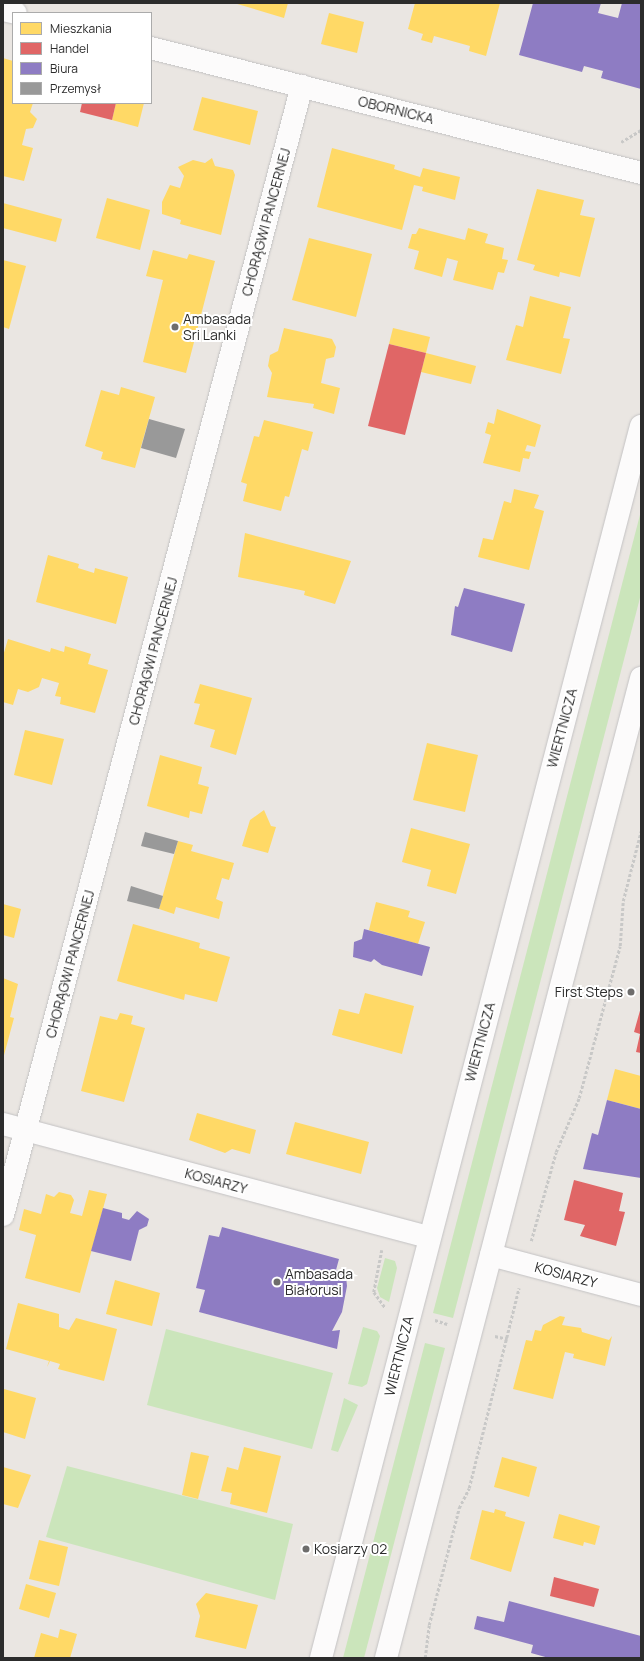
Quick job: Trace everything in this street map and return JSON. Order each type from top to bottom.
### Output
[{"type":"street","name":"OBORNICKA","points":[[152,48],[641,173]]},
{"type":"street","name":"CHORĄGWI PANCERNEJ","points":[[3,1216],[302,86]]},
{"type":"street","name":"WIERTNICZA","points":[[321,1658],[429,1237],[641,426]]},
{"type":"street","points":[[386,1658],[641,678]]},
{"type":"street","name":"KOSIARZY","points":[[3,1124],[429,1237]]},
{"type":"street","name":"KOSIARZY","points":[[491,1255],[641,1295]]},
{"type":"path","points":[[616,144],[641,130]]},
{"type":"path","points":[[530,1245],[556,1152],[579,1098],[620,946],[623,901],[641,831]]},
{"type":"path","points":[[385,1241],[374,1292],[377,1300],[390,1309]]},
{"type":"path","points":[[424,1658],[429,1625],[459,1508],[469,1488],[508,1339],[520,1284]]},
{"type":"path","points":[[431,1319],[451,1324]]},
{"type":"path","points":[[490,1335],[508,1339]]},
{"type":"green space","points":[[641,511],[641,594],[453,1318],[433,1313]]},
{"type":"green space","points":[[385,1258],[395,1261],[397,1268],[389,1302],[380,1297],[377,1288]]},
{"type":"green space","points":[[363,1327],[377,1331],[380,1336],[367,1384],[362,1387],[348,1384]]},
{"type":"green space","points":[[166,1329],[333,1373],[312,1449],[147,1405]]},
{"type":"green space","points":[[425,1343],[445,1348],[364,1658],[343,1658]]},
{"type":"green space","points":[[344,1398],[358,1405],[338,1452],[331,1450]]},
{"type":"green space","points":[[67,1466],[293,1524],[275,1600],[46,1537]]},
{"type":"building: Mieszkania","points":[[234,3],[288,3],[284,18]]},
{"type":"building: Mieszkania","points":[[415,3],[500,3],[486,56],[469,51],[470,46],[434,36],[432,43],[421,40],[423,34],[408,29]]},
{"type":"building: Mieszkania","points":[[329,13],[364,22],[357,53],[321,44]]},
{"type":"building: Mieszkania","points":[[3,58],[12,61],[12,104],[33,104],[30,112],[37,119],[33,128],[26,129],[22,145],[33,148],[24,181],[3,176]]},
{"type":"building: Mieszkania","points":[[202,97],[258,111],[250,145],[193,130]]},
{"type":"building: Mieszkania","points":[[116,104],[144,104],[138,127],[112,120]]},
{"type":"building: Mieszkania","points":[[332,148],[395,165],[394,169],[420,177],[423,168],[460,177],[455,200],[422,191],[423,187],[414,185],[402,230],[317,207]]},
{"type":"building: Mieszkania","points":[[212,158],[215,166],[233,170],[235,175],[221,235],[180,224],[181,220],[162,214],[162,202],[170,185],[180,188],[184,176],[178,167],[193,160],[205,163]]},
{"type":"building: Mieszkania","points":[[537,189],[584,200],[580,215],[595,218],[580,277],[560,272],[559,277],[533,270],[535,265],[517,260]]},
{"type":"building: Mieszkania","points":[[107,198],[150,210],[140,250],[96,238]]},
{"type":"building: Mieszkania","points":[[3,203],[62,219],[56,242],[3,228]]},
{"type":"building: Mieszkania","points":[[419,228],[465,240],[468,228],[488,234],[485,243],[504,248],[502,259],[508,260],[504,273],[498,272],[493,290],[453,280],[458,261],[447,258],[442,277],[414,269],[419,251],[408,248],[412,234],[416,234]]},
{"type":"building: Mieszkania","points":[[309,238],[372,254],[356,317],[292,300]]},
{"type":"building: Mieszkania","points":[[153,250],[187,259],[189,254],[215,261],[186,373],[143,362],[163,280],[146,276]]},
{"type":"building: Mieszkania","points":[[3,260],[26,266],[9,329],[3,327]]},
{"type":"building: Mieszkania","points":[[530,296],[571,307],[563,338],[570,339],[561,374],[506,360],[516,325],[523,327]]},
{"type":"building: Mieszkania","points":[[284,328],[332,339],[336,347],[334,357],[326,359],[321,383],[340,388],[334,414],[313,408],[314,404],[267,397],[272,373],[268,366],[270,355],[278,351]]},
{"type":"building: Mieszkania","points":[[393,328],[430,337],[426,353],[389,344]]},
{"type":"building: Mieszkania","points":[[426,353],[476,366],[471,384],[421,372]]},
{"type":"building: Mieszkania","points":[[121,387],[155,397],[135,468],[101,459],[103,452],[85,446],[101,390],[119,395]]},
{"type":"building: Mieszkania","points":[[497,409],[541,425],[535,447],[527,445],[525,451],[531,452],[529,459],[523,458],[520,472],[483,463],[491,435],[485,433],[488,422],[494,424]]},
{"type":"building: Mieszkania","points":[[264,420],[313,432],[308,451],[302,449],[289,497],[285,496],[281,511],[243,501],[247,484],[241,482],[254,436],[259,437]]},
{"type":"building: Mieszkania","points":[[514,489],[539,495],[534,508],[544,511],[529,570],[478,557],[483,538],[493,540],[504,501],[511,503]]},
{"type":"building: Mieszkania","points":[[245,533],[351,561],[335,604],[304,595],[305,591],[238,577]]},
{"type":"building: Mieszkania","points":[[48,555],[79,564],[78,568],[94,573],[95,568],[128,577],[116,624],[36,602]]},
{"type":"building: Mieszkania","points":[[8,639],[50,652],[51,648],[64,652],[65,646],[91,654],[88,664],[108,670],[95,713],[60,704],[61,697],[55,696],[59,683],[42,678],[39,687],[28,692],[18,689],[13,705],[3,702],[3,656]]},
{"type":"building: Mieszkania","points":[[200,684],[252,698],[236,755],[210,747],[215,730],[194,724],[200,704],[194,703]]},
{"type":"building: Mieszkania","points":[[25,730],[64,739],[52,785],[14,775]]},
{"type":"building: Mieszkania","points":[[427,743],[478,755],[465,812],[413,800]]},
{"type":"building: Mieszkania","points":[[160,755],[202,767],[198,784],[209,787],[202,814],[190,811],[189,818],[147,806]]},
{"type":"building: Mieszkania","points":[[264,810],[271,826],[276,827],[268,853],[242,846],[250,820]]},
{"type":"building: Mieszkania","points":[[411,828],[470,844],[456,894],[427,886],[431,870],[402,862]]},
{"type":"building: Mieszkania","points":[[178,841],[193,845],[191,851],[234,863],[229,880],[222,878],[216,899],[223,902],[219,919],[176,907],[174,914],[159,909]]},
{"type":"building: Mieszkania","points":[[376,902],[410,911],[408,917],[425,922],[418,944],[369,930]]},
{"type":"building: Mieszkania","points":[[3,904],[21,909],[14,938],[3,935]]},
{"type":"building: Mieszkania","points":[[133,924],[200,943],[199,948],[230,957],[217,1002],[185,994],[184,1000],[117,981]]},
{"type":"building: Mieszkania","points":[[3,978],[18,984],[10,1017],[14,1018],[3,1059]]},
{"type":"building: Mieszkania","points":[[365,993],[414,1006],[402,1054],[332,1035],[339,1009],[359,1014]]},
{"type":"building: Mieszkania","points":[[120,1013],[133,1016],[131,1024],[145,1028],[124,1102],[81,1091],[100,1016],[117,1020]]},
{"type":"building: Mieszkania","points":[[615,1069],[641,1076],[641,1109],[607,1100]]},
{"type":"building: Mieszkania","points":[[197,1113],[256,1130],[250,1154],[232,1149],[225,1153],[189,1140]]},
{"type":"building: Mieszkania","points":[[295,1122],[369,1142],[361,1174],[286,1154]]},
{"type":"building: Mieszkania","points":[[89,1190],[107,1194],[80,1293],[25,1278],[36,1235],[19,1230],[24,1209],[41,1214],[46,1194],[54,1197],[59,1192],[71,1195],[74,1200],[70,1213],[82,1216]]},
{"type":"building: Mieszkania","points":[[115,1280],[160,1293],[152,1326],[106,1314]]},
{"type":"building: Mieszkania","points":[[18,1303],[59,1314],[59,1327],[69,1330],[76,1318],[117,1329],[104,1381],[58,1369],[60,1364],[50,1361],[47,1367],[49,1361],[6,1349]]},
{"type":"building: Mieszkania","points":[[560,1316],[565,1317],[562,1325],[581,1328],[582,1332],[609,1340],[612,1336],[605,1366],[573,1358],[574,1354],[565,1352],[553,1399],[513,1389],[526,1340],[532,1341],[535,1330],[541,1331],[543,1325]]},
{"type":"building: Mieszkania","points":[[4,1389],[36,1398],[25,1439],[3,1432]]},
{"type":"building: Mieszkania","points":[[244,1447],[281,1456],[267,1513],[230,1504],[232,1493],[221,1491],[227,1467],[238,1470]]},
{"type":"building: Mieszkania","points":[[191,1452],[209,1456],[198,1499],[182,1495]]},
{"type":"building: Mieszkania","points":[[502,1457],[537,1467],[529,1497],[494,1487]]},
{"type":"building: Mieszkania","points":[[3,1467],[31,1475],[18,1508],[3,1504]]},
{"type":"building: Mieszkania","points":[[495,1509],[506,1512],[505,1516],[525,1522],[511,1572],[470,1559],[482,1510],[494,1513]]},
{"type":"building: Mieszkania","points":[[559,1514],[600,1526],[595,1545],[584,1542],[583,1546],[553,1538]]},
{"type":"building: Mieszkania","points":[[39,1540],[68,1547],[59,1586],[29,1579]]},
{"type":"building: Mieszkania","points":[[26,1584],[56,1593],[49,1618],[19,1609]]},
{"type":"building: Mieszkania","points":[[206,1593],[258,1605],[246,1649],[195,1637],[200,1616],[196,1604]]},
{"type":"building: Mieszkania","points":[[60,1629],[77,1634],[70,1658],[34,1658],[41,1633],[58,1638]]},
{"type":"building: Handel","points":[[82,104],[116,104],[112,120],[80,112]]},
{"type":"building: Handel","points":[[389,344],[426,353],[405,435],[368,426]]},
{"type":"building: Handel","points":[[641,1007],[641,1053],[636,1052],[640,1034],[634,1032]]},
{"type":"building: Handel","points":[[574,1180],[623,1193],[619,1211],[625,1212],[616,1246],[580,1236],[585,1225],[564,1220]]},
{"type":"building: Handel","points":[[554,1577],[599,1589],[594,1607],[550,1596]]},
{"type":"building: Biura","points":[[533,3],[601,3],[598,13],[618,18],[622,3],[641,3],[641,89],[601,78],[603,71],[584,66],[582,72],[519,55]]},
{"type":"building: Biura","points":[[464,588],[525,604],[512,652],[451,635],[455,606],[458,607]]},
{"type":"building: Biura","points":[[364,929],[430,947],[422,976],[382,965],[374,959],[371,962],[353,957],[354,942],[362,939]]},
{"type":"building: Biura","points":[[607,1100],[641,1109],[641,1178],[583,1169],[592,1133],[598,1135]]},
{"type":"building: Biura","points":[[103,1208],[122,1213],[122,1218],[129,1220],[137,1211],[149,1219],[147,1226],[139,1230],[131,1261],[91,1251]]},
{"type":"building: Biura","points":[[222,1227],[339,1259],[336,1270],[344,1272],[345,1267],[347,1286],[342,1312],[332,1331],[340,1330],[337,1349],[199,1312],[205,1290],[196,1288],[209,1235],[219,1237]]},
{"type":"building: Biura","points":[[509,1601],[641,1636],[641,1658],[549,1658],[531,1653],[533,1645],[474,1629],[477,1616],[504,1622]]},
{"type":"building: Przemysł","points":[[149,419],[185,429],[176,458],[141,448]]},
{"type":"building: Przemysł","points":[[145,832],[178,841],[174,854],[141,846]]},
{"type":"building: Przemysł","points":[[131,886],[163,896],[159,909],[127,901]]},
{"type":"place","name":"Ambasada Sri Lanki","points":[[175,327]]},
{"type":"place","name":"First Steps","points":[[631,992]]},
{"type":"place","name":"Ambasada Białorusi","points":[[277,1282]]},
{"type":"place","name":"Kosiarzy 02","points":[[306,1549]]}]
